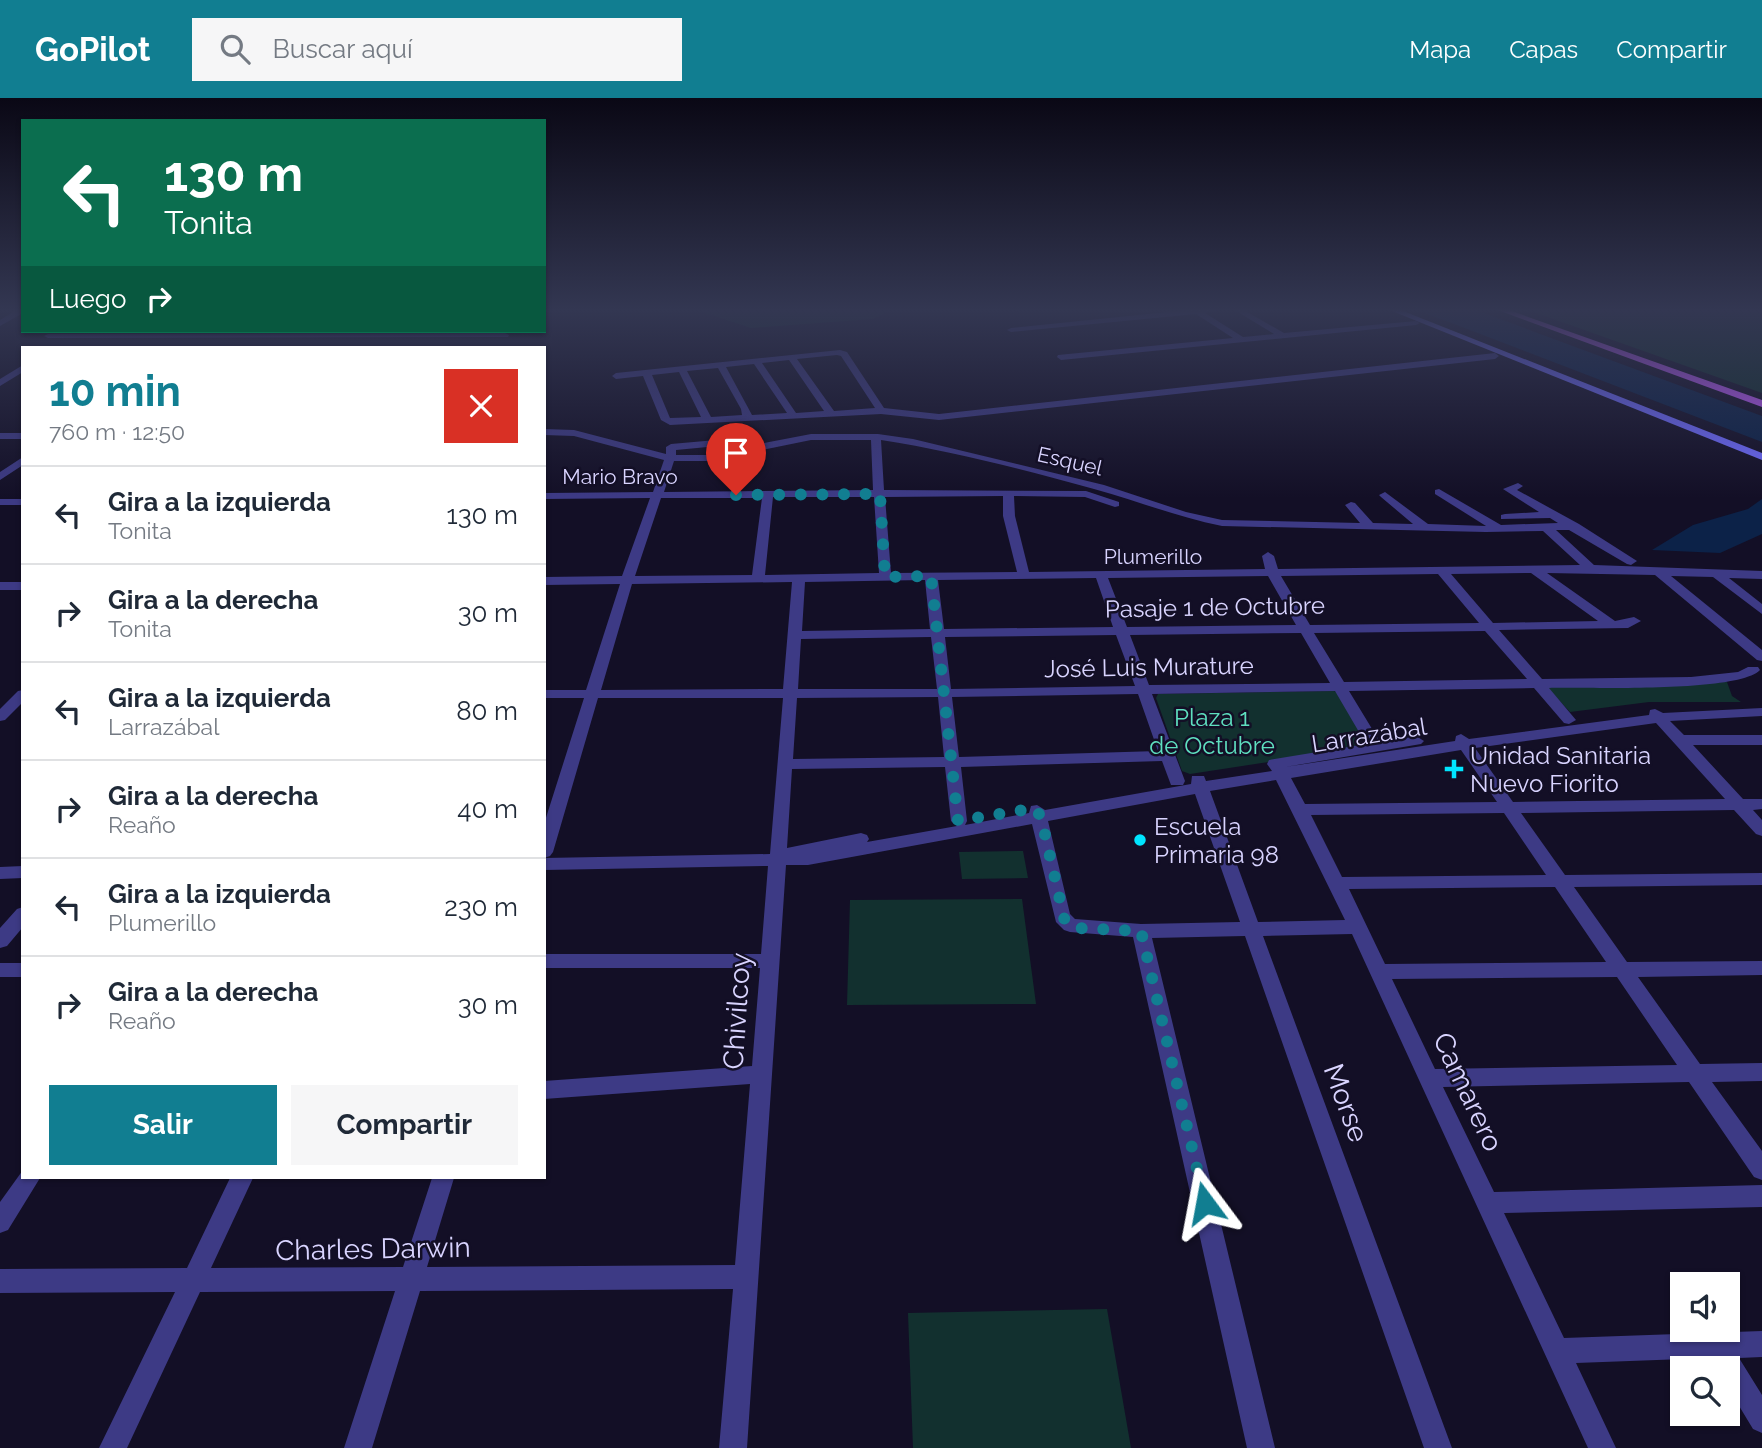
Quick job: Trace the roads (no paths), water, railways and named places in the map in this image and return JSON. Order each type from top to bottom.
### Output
[{"type":"main road","points":[[1535,372],[1678,429],[1726,443]]},
{"type":"main road","points":[[1548,372],[1762,457]]},
{"type":"main road","points":[[1673,372],[1762,404]]},
{"type":"main road","points":[[1692,372],[1762,397]]},
{"type":"street","points":[[0,383],[17,372]]},
{"type":"street","points":[[617,376],[646,372],[666,420],[708,421],[881,411],[946,416],[1349,372]]},
{"type":"street","points":[[683,372],[708,421]]},
{"type":"street","points":[[725,372],[746,409],[748,419]]},
{"type":"street","points":[[764,372],[794,417]]},
{"type":"street","points":[[802,372],[832,415]]},
{"type":"street","points":[[856,372],[881,411]]},
{"type":"street","points":[[0,383],[21,384]]},
{"type":"street","name":"Esquel","points":[[546,432],[560,431],[670,458],[712,458],[763,445],[819,436],[878,437],[922,444],[1100,487],[1207,521],[1370,527],[1503,523],[1547,528],[1575,526]]},
{"type":"street","points":[[0,436],[21,436]]},
{"type":"street","points":[[878,437],[875,442],[885,577]]},
{"type":"street","points":[[546,846],[627,580],[670,458]]},
{"type":"street","points":[[0,477],[21,461]]},
{"type":"street","points":[[1518,486],[1507,489],[1575,526],[1631,561]]},
{"type":"street","points":[[1439,492],[1503,523],[1554,514]]},
{"type":"street","points":[[1008,494],[1009,516],[1024,576]]},
{"type":"street","name":"Mario Bravo","points":[[546,496],[1086,494],[1115,504]]},
{"type":"street","points":[[758,578],[768,495]]},
{"type":"street","points":[[1385,495],[1424,527]]},
{"type":"street","points":[[0,502],[21,502]]},
{"type":"street","points":[[1350,505],[1370,527]]},
{"type":"street","points":[[1547,528],[1591,569]]},
{"type":"street","points":[[1268,556],[1273,574],[1337,686],[1376,747]]},
{"type":"street","name":"Plumerillo","points":[[546,581],[1591,569],[1762,575]]},
{"type":"street","points":[[1534,570],[1612,625]]},
{"type":"street","points":[[1657,570],[1762,657]]},
{"type":"street","points":[[1442,572],[1569,720]]},
{"type":"street","points":[[1714,572],[1762,610]]},
{"type":"street","points":[[931,576],[958,821]]},
{"type":"street","name":"Morse","points":[[1101,576],[1166,756],[1192,782],[1252,929],[1438,1448]]},
{"type":"street","name":"Chivilcoy","points":[[733,1448],[799,578]]},
{"type":"street","points":[[0,586],[19,586]]},
{"type":"street","points":[[0,599],[19,586]]},
{"type":"street","points":[[1696,619],[1717,620]]},
{"type":"street","name":"Pasaje 1 de Octubre","points":[[796,635],[1612,625],[1634,621]]},
{"type":"street","name":"José Luis Murature","points":[[546,694],[791,695],[1691,681],[1741,676],[1753,670]]},
{"type":"street","points":[[0,718],[15,702]]},
{"type":"street","name":"Larrazábal","points":[[1279,769],[1376,747],[1461,739],[1716,706]]},
{"type":"street","name":"Larrazábal","points":[[546,864],[825,857],[1192,782],[1569,720],[1655,714],[1762,712]]},
{"type":"street","points":[[1655,714],[1762,830]]},
{"type":"street","points":[[1461,739],[1762,1170]]},
{"type":"street","points":[[1680,740],[1762,740]]},
{"type":"street","points":[[786,764],[1166,756]]},
{"type":"street","name":"Camarero","points":[[1279,769],[1302,810],[1358,927],[1602,1448]]},
{"type":"street","name":"Larrazábal","points":[[779,860],[797,850],[958,821],[1038,812],[1192,782]]},
{"type":"street","points":[[1302,810],[1762,803]]},
{"type":"street","points":[[1038,812],[1065,922],[1077,928],[1141,931],[1358,927]]},
{"type":"street","points":[[0,873],[21,873]]},
{"type":"street","points":[[1337,883],[1762,879]]},
{"type":"street","points":[[0,941],[21,916]]},
{"type":"street","points":[[1141,931],[1261,1448]]},
{"type":"street","points":[[546,961],[770,961]]},
{"type":"street","points":[[1379,972],[1762,968]]},
{"type":"street","points":[[0,970],[21,970]]},
{"type":"street","points":[[1429,1078],[1762,1072]]},
{"type":"street","points":[[546,1090],[762,1074]]},
{"type":"street","points":[[0,1223],[28,1179]]},
{"type":"street","points":[[113,1448],[242,1179]]},
{"type":"street","points":[[358,1448],[443,1179]]},
{"type":"street","points":[[1487,1203],[1762,1196]]},
{"type":"street","name":"Charles Darwin","points":[[0,1281],[193,1282],[412,1277],[747,1278]]},
{"type":"street","points":[[1556,1351],[1762,1344]]},
{"type":"street","points":[[1717,1346],[1762,1420]]},
{"type":"water","points":[[1579,372],[1643,372],[1762,416],[1762,442]]},
{"type":"water","points":[[1762,499],[1762,534],[1720,553],[1652,550],[1693,525],[1748,509]]},
{"type":"place","name":"Unidad Sanitaria Nuevo Fiorito","points":[[1454,769]]},
{"type":"place","name":"Escuela Primaria 98","points":[[1140,840]]},
{"type":"park label","name":"Plaza 1 de Octubre","points":[[1212,731]]}]
